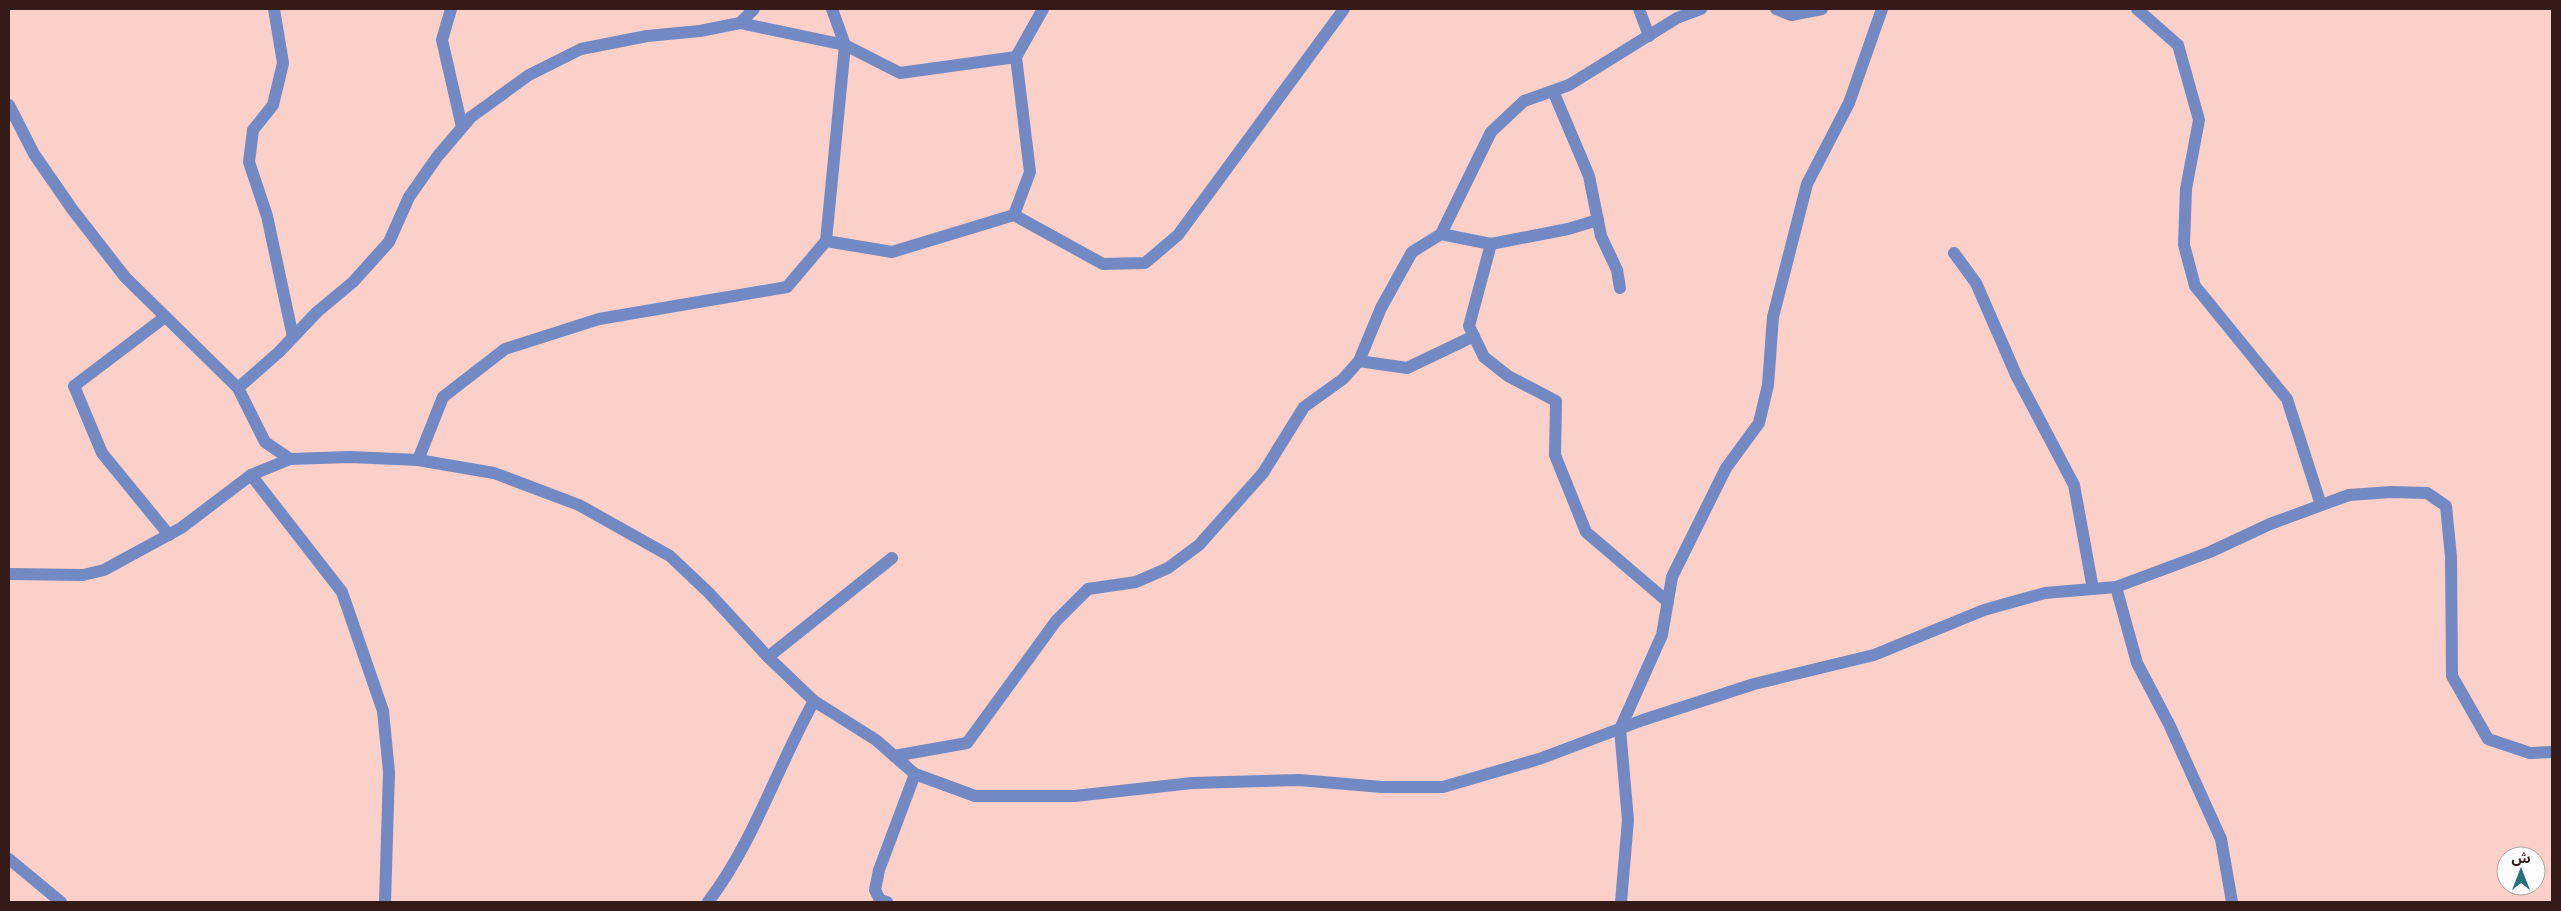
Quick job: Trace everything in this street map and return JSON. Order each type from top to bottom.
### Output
[{"type":"street","points":[[274,9],[283,63],[273,105],[253,130],[249,162],[267,216],[293,337]]},
{"type":"street","points":[[451,9],[442,40],[462,127]]},
{"type":"street","points":[[740,23],[754,9]]},
{"type":"street","points":[[418,460],[443,397],[505,349],[599,319],[787,287],[826,241],[844,45],[832,9]]},
{"type":"street","points":[[1014,215],[1030,172],[1016,57],[1043,9]]},
{"type":"street","points":[[826,241],[892,252],[1014,215],[1103,264],[1145,263],[1178,235],[1344,9]]},
{"type":"street","points":[[1639,9],[1649,36]]},
{"type":"street","points":[[894,756],[967,743],[1056,621],[1088,590],[1136,582],[1168,568],[1199,545],[1263,472],[1304,407],[1343,379],[1359,361],[1381,308],[1412,252],[1441,234],[1491,132],[1524,101],[1569,85],[1677,18],[1701,9]]},
{"type":"street","points":[[1776,9],[1791,15],[1822,9]]},
{"type":"street","points":[[1621,902],[1628,820],[1620,729],[1662,635],[1672,577],[1722,476],[1759,423],[1768,384],[1773,317],[1807,184],[1849,103],[1882,9]]},
{"type":"street","points":[[2137,9],[2178,45],[2198,120],[2186,189],[2184,245],[2194,286],[2287,399],[2321,505]]},
{"type":"street","points":[[238,388],[317,312],[353,282],[388,242],[409,197],[437,157],[471,117],[528,75],[581,49],[647,36],[700,31],[740,23],[844,45],[900,73],[1016,57]]},
{"type":"street","points":[[1553,91],[1589,176],[1601,236],[1617,270],[1620,288]]},
{"type":"street","points":[[9,105],[34,154],[72,209],[125,277],[238,388],[265,442],[290,459]]},
{"type":"street","points":[[1441,234],[1491,244],[1568,229],[1598,220]]},
{"type":"street","points":[[1491,244],[1469,326],[1484,357],[1508,376],[1556,401],[1555,455],[1586,532],[1668,602]]},
{"type":"street","points":[[1954,253],[1976,283],[2017,377],[2074,486],[2093,589]]},
{"type":"street","points":[[165,317],[74,386],[102,454],[169,535]]},
{"type":"street","points":[[1359,361],[1407,368],[1474,336]]},
{"type":"street","points":[[9,574],[82,575],[104,570],[169,535],[251,475],[290,459],[350,457],[418,460],[494,473],[579,504],[670,556],[709,593],[768,657],[814,701],[876,740],[915,774],[976,796],[1075,796],[1192,783],[1299,780],[1382,787],[1442,787],[1539,759],[1620,729],[1754,684],[1874,655],[1984,610],[2045,592],[2116,587],[2210,552],[2270,524],[2348,495],[2391,492],[2427,494],[2446,506],[2451,558],[2452,676],[2488,739],[2530,753],[2552,752]]},
{"type":"street","points":[[251,475],[342,592],[383,711],[388,772],[385,902]]},
{"type":"street","points":[[768,657],[892,558]]},
{"type":"street","points":[[2116,587],[2137,663],[2169,724],[2221,839],[2232,902]]},
{"type":"street","points":[[708,902],[731,873],[792,740],[814,701]]},
{"type":"street","points":[[887,902],[880,900],[875,890],[879,870],[915,774]]},
{"type":"street","points":[[9,859],[46,896],[61,902]]}]
